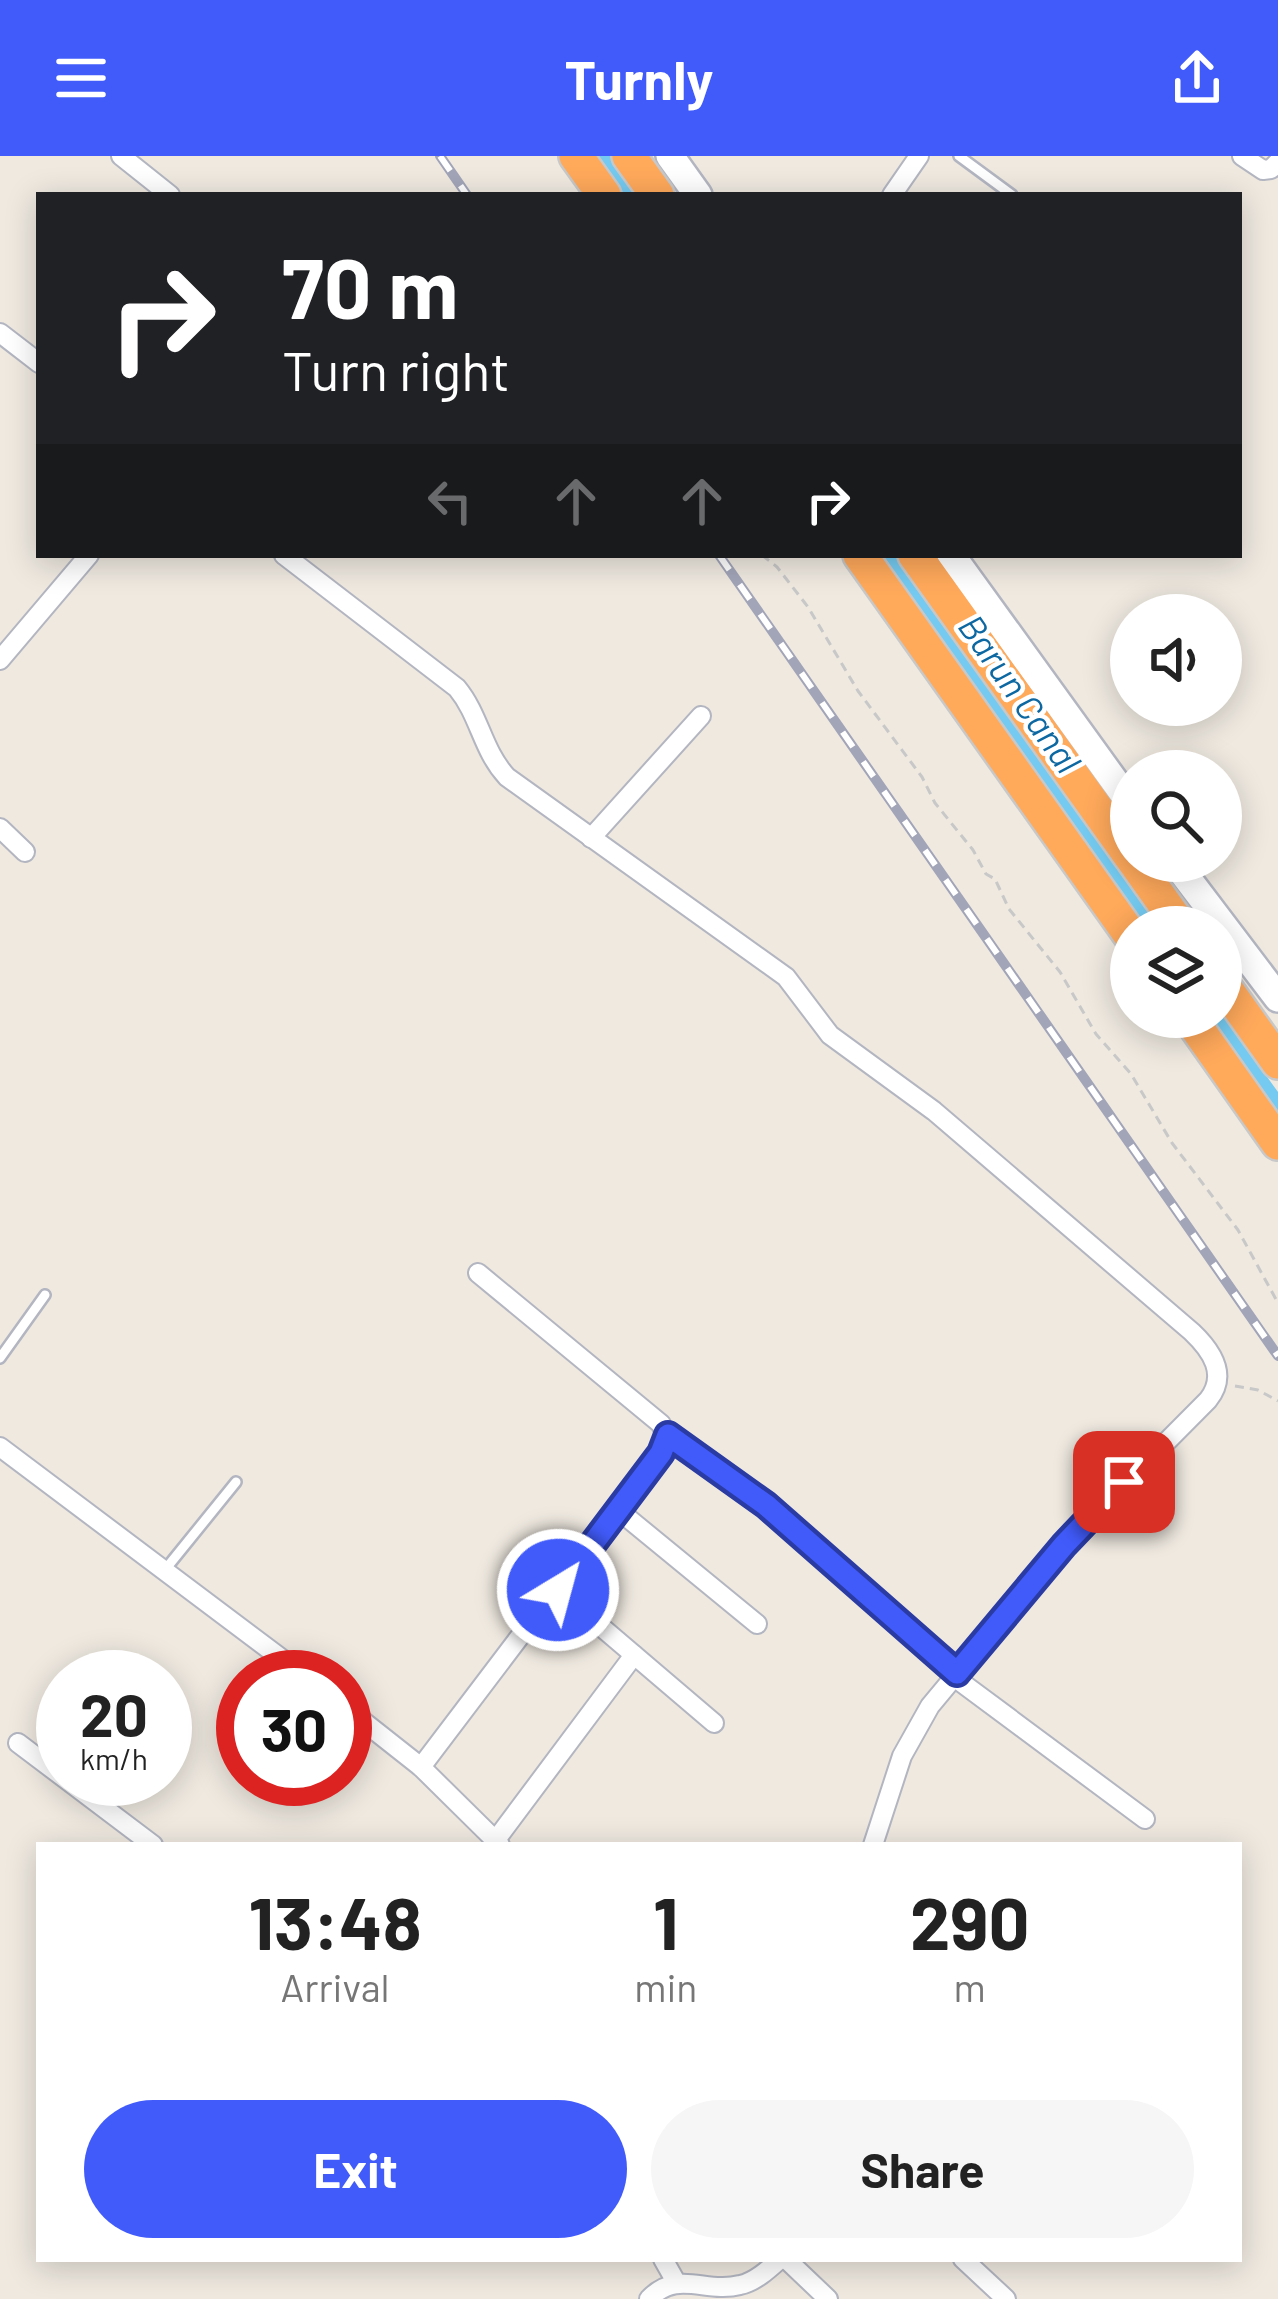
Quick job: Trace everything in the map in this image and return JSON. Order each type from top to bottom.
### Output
[{"type":"highway","points":[[576,156],[602,192]]},
{"type":"highway","points":[[629,156],[655,192]]},
{"type":"highway","points":[[862,558],[1110,906]]},
{"type":"highway","points":[[917,558],[1110,828]]},
{"type":"highway","points":[[1242,1011],[1278,1062]]},
{"type":"highway","points":[[1204,1038],[1278,1143]]},
{"type":"main road","points":[[670,156],[696,192]]},
{"type":"main road","points":[[953,558],[1110,775]]},
{"type":"main road","points":[[1190,882],[1278,998]]},
{"type":"street","points":[[121,156],[166,192]]},
{"type":"street","points":[[894,192],[919,156]]},
{"type":"street","points":[[1242,156],[1263,170],[1278,162]]},
{"type":"street","points":[[0,333],[36,361]]},
{"type":"street","points":[[0,660],[85,558]]},
{"type":"street","points":[[288,558],[458,688],[471,708],[485,751],[526,793],[786,977],[830,1035],[934,1111],[1192,1331],[1217,1366],[1215,1391],[1064,1545],[922,1717],[902,1756],[874,1842]]},
{"type":"street","points":[[591,838],[701,716]]},
{"type":"street","points":[[0,828],[25,852]]},
{"type":"street","points":[[478,1273],[661,1424],[668,1435],[754,1495],[956,1675],[1145,1820]]},
{"type":"street","points":[[421,1767],[618,1510],[665,1446],[668,1435]]},
{"type":"street","points":[[0,1447],[270,1650]]},
{"type":"street","points":[[618,1510],[758,1624]]},
{"type":"street","points":[[558,1590],[714,1723]]},
{"type":"street","points":[[498,1842],[634,1655]]},
{"type":"street","points":[[372,1728],[421,1767],[496,1842]]},
{"type":"street","points":[[17,1743],[149,1842]]},
{"type":"street","points":[[665,2262],[676,2282]]},
{"type":"street","points":[[649,2299],[676,2282],[739,2286],[778,2262]]},
{"type":"street","points":[[786,2262],[828,2299]]},
{"type":"street","points":[[966,2262],[1006,2299]]},
{"type":"lane","points":[[959,156],[1008,192]]},
{"type":"lane","points":[[0,1358],[45,1295]]},
{"type":"lane","points":[[164,1571],[236,1482]]},
{"type":"path","points":[[766,558],[808,607],[858,691],[922,777],[935,803],[974,850],[986,874],[995,879],[1009,909],[1060,972],[1096,1034],[1132,1075],[1172,1143],[1238,1229],[1278,1304]]},
{"type":"path","points":[[1215,1391],[1242,1386],[1278,1401]]},
{"type":"waterway","name":"Barun Canal","points":[[598,156],[624,192]]},
{"type":"waterway","name":"Barun Canal","points":[[884,558],[1132,906]]},
{"type":"waterway","name":"Barun Canal","points":[[1226,1038],[1278,1110]]},
{"type":"railway","points":[[440,156],[465,192]]},
{"type":"railway","points":[[721,558],[1278,1356]]},
{"type":"route","points":[[558,1590],[661,1453],[668,1435],[766,1505],[957,1673],[1064,1545],[1124,1482]]}]
